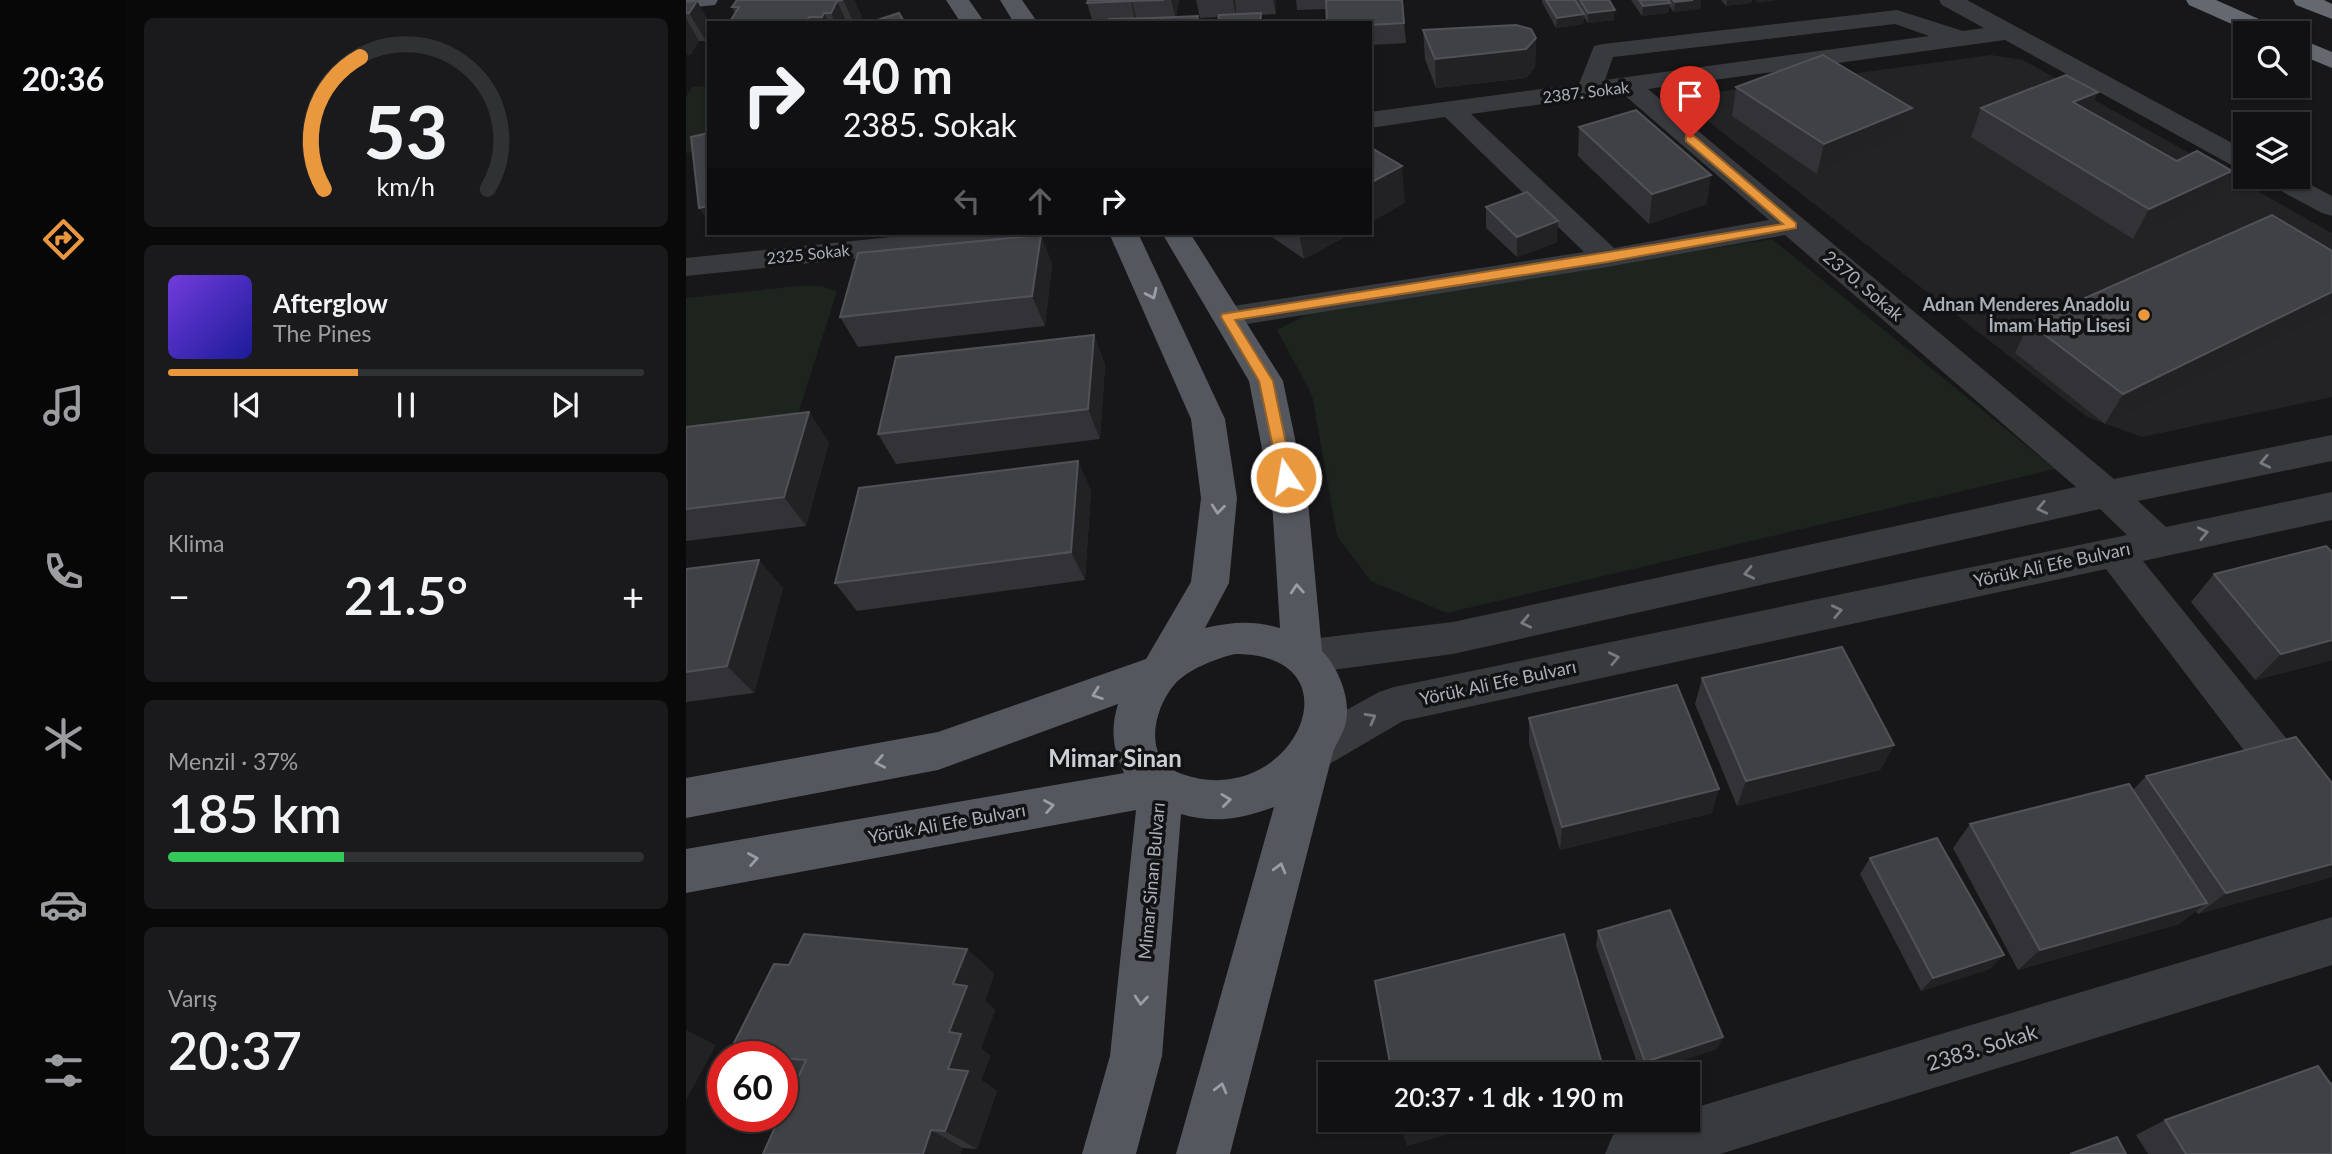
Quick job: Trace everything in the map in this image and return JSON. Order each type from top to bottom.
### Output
[{"type":"highway","points":[[2197,0],[2244,21]]},
{"type":"highway","points":[[2304,0],[2332,12]]},
{"type":"highway","points":[[2310,51],[2332,61]]},
{"type":"main road","points":[[686,1],[707,0]]},
{"type":"main road","points":[[957,0],[972,21]]},
{"type":"main road","points":[[1011,0],[1025,21]]},
{"type":"main road","name":"Mimar Sinan Bulvarı","points":[[1109,1154],[1136,1056],[1161,786],[1144,769],[1135,748],[1133,726],[1139,703],[1161,671],[1210,583],[1219,498],[1208,419],[1124,235]]},
{"type":"main road","points":[[1177,235],[1266,381],[1290,501],[1302,657]]},
{"type":"main road","points":[[686,798],[938,751],[1161,671],[1203,645],[1235,638],[1258,638],[1282,645],[1302,657],[1315,671],[1325,695],[1325,721],[1311,752],[1203,1154]]},
{"type":"main road","name":"Yörük Ali Efe Bulvarı","points":[[686,871],[1161,786],[1184,797],[1203,800],[1244,798],[1273,787],[1293,773],[1311,752]]},
{"type":"street","points":[[1950,0],[2233,154]]},
{"type":"street","points":[[1589,91],[1603,51],[1897,16],[1962,39]]},
{"type":"street","name":"2387. Sokak","points":[[1372,120],[2008,32]]},
{"type":"street","name":"2370. Sokak","points":[[1629,86],[2107,494],[2159,543]]},
{"type":"street","points":[[1451,109],[1607,258]]},
{"type":"street","points":[[2299,189],[2332,206]]},
{"type":"street","points":[[1227,317],[1607,258],[1792,226]]},
{"type":"street","name":"2325 Sokak","points":[[686,267],[994,235]]},
{"type":"street","points":[[1302,657],[1452,638],[2107,494],[2332,448]]},
{"type":"street","name":"Yörük Ali Efe Bulvarı","points":[[1311,752],[1394,705],[2332,506]]},
{"type":"street","points":[[2114,552],[2332,830]]},
{"type":"street","name":"2383. Sokak","points":[[1632,1154],[2332,942]]},
{"type":"shaded area","name":"Adnan Menderes Anadolu İmam Hatip Lisesi","points":[[1991,55],[2023,60],[2233,178],[2233,189],[2253,189],[2332,233],[2332,397],[2142,437],[2087,417],[1690,107],[1695,95]]},
{"type":"shaded area","points":[[707,86],[707,150],[686,153],[686,97],[692,87]]},
{"type":"shaded area","points":[[1772,239],[2055,469],[1447,613],[1371,581],[1337,536],[1312,395],[1277,330],[1314,311]]},
{"type":"shaded area","points":[[821,286],[837,291],[797,417],[686,435],[686,298]]},
{"type":"building","points":[[737,0],[843,0],[837,1],[831,13],[824,13],[822,17],[809,17],[807,21],[730,21],[739,7],[732,7]]},
{"type":"building","points":[[1088,0],[1131,0],[1087,3]]},
{"type":"building","points":[[1326,0],[1402,0],[1404,23],[1372,25],[1372,21],[1327,21]]},
{"type":"building","points":[[1546,0],[1575,0],[1584,14],[1557,18]]},
{"type":"building","points":[[1580,0],[1609,0],[1615,10],[1588,13]]},
{"type":"building","points":[[1639,0],[1668,0],[1670,3],[1643,6]]},
{"type":"building","points":[[697,1],[689,13],[686,13],[686,2]]},
{"type":"building","points":[[899,13],[904,21],[874,21]]},
{"type":"building","points":[[1261,13],[1260,21],[1218,21],[1219,15]]},
{"type":"building","points":[[1198,16],[1197,21],[1153,21],[1154,18]]},
{"type":"building","points":[[1152,18],[1151,21],[1109,19]]},
{"type":"building","points":[[1516,25],[1531,29],[1536,38],[1526,49],[1435,59],[1423,30]]},
{"type":"building","points":[[1823,55],[1912,108],[1824,144],[1736,87]]},
{"type":"building","points":[[2066,75],[2098,92],[2073,102],[2177,161],[2197,151],[2232,171],[2149,209],[1981,108]]},
{"type":"building","points":[[1636,110],[1711,175],[1652,194],[1579,127]]},
{"type":"building","points":[[707,133],[707,206],[699,208],[691,137]]},
{"type":"building","points":[[1372,148],[1402,166],[1372,182]]},
{"type":"building","points":[[1527,192],[1558,221],[1517,237],[1486,207]]},
{"type":"building","points":[[2272,215],[2332,251],[2332,292],[2123,394],[2029,323]]},
{"type":"building","points":[[1041,235],[1032,296],[840,317],[858,253]]},
{"type":"building","points":[[1094,335],[1088,409],[878,434],[896,357]]},
{"type":"building","points":[[809,412],[784,497],[686,509],[686,427]]},
{"type":"building","points":[[1078,461],[1071,552],[835,583],[859,488]]},
{"type":"building","points":[[2326,546],[2332,552],[2332,640],[2281,654],[2214,574]]},
{"type":"building","points":[[759,560],[727,666],[686,672],[686,569]]},
{"type":"building","points":[[1842,647],[1894,745],[1746,781],[1702,678]]},
{"type":"building","points":[[1677,685],[1719,789],[1562,827],[1529,718]]},
{"type":"building","points":[[2296,737],[2332,783],[2332,864],[2226,893],[2146,776]]},
{"type":"building","points":[[2129,784],[2207,903],[2040,950],[1970,824]]},
{"type":"building","points":[[1937,838],[2004,955],[1933,978],[1870,858]]},
{"type":"building","points":[[1670,910],[1723,1037],[1645,1062],[1598,931]]},
{"type":"building","points":[[804,934],[967,949],[953,984],[967,986],[949,1032],[961,1034],[948,1069],[968,1071],[945,1131],[931,1130],[923,1154],[763,1154],[773,1132],[798,1132],[798,1078],[806,1060],[798,1059],[798,1041],[735,1041],[774,964],[789,965]]},
{"type":"building","points":[[1564,934],[1601,1062],[1390,1062],[1375,981]]},
{"type":"building","points":[[2318,1066],[2332,1086],[2332,1154],[2186,1154],[2165,1120]]},
{"type":"building","points":[[2117,1137],[2126,1154],[2070,1154]]},
{"type":"place","name":"Adnan Menderes Anadolu İmam Hatip Lisesi","points":[[2144,315]]},
{"type":"district","name":"Mimar Sinan","points":[[1115,759]]},
{"type":"route","points":[[1286,477],[1266,381],[1227,317],[1607,258],[1792,226],[1690,138]]}]
